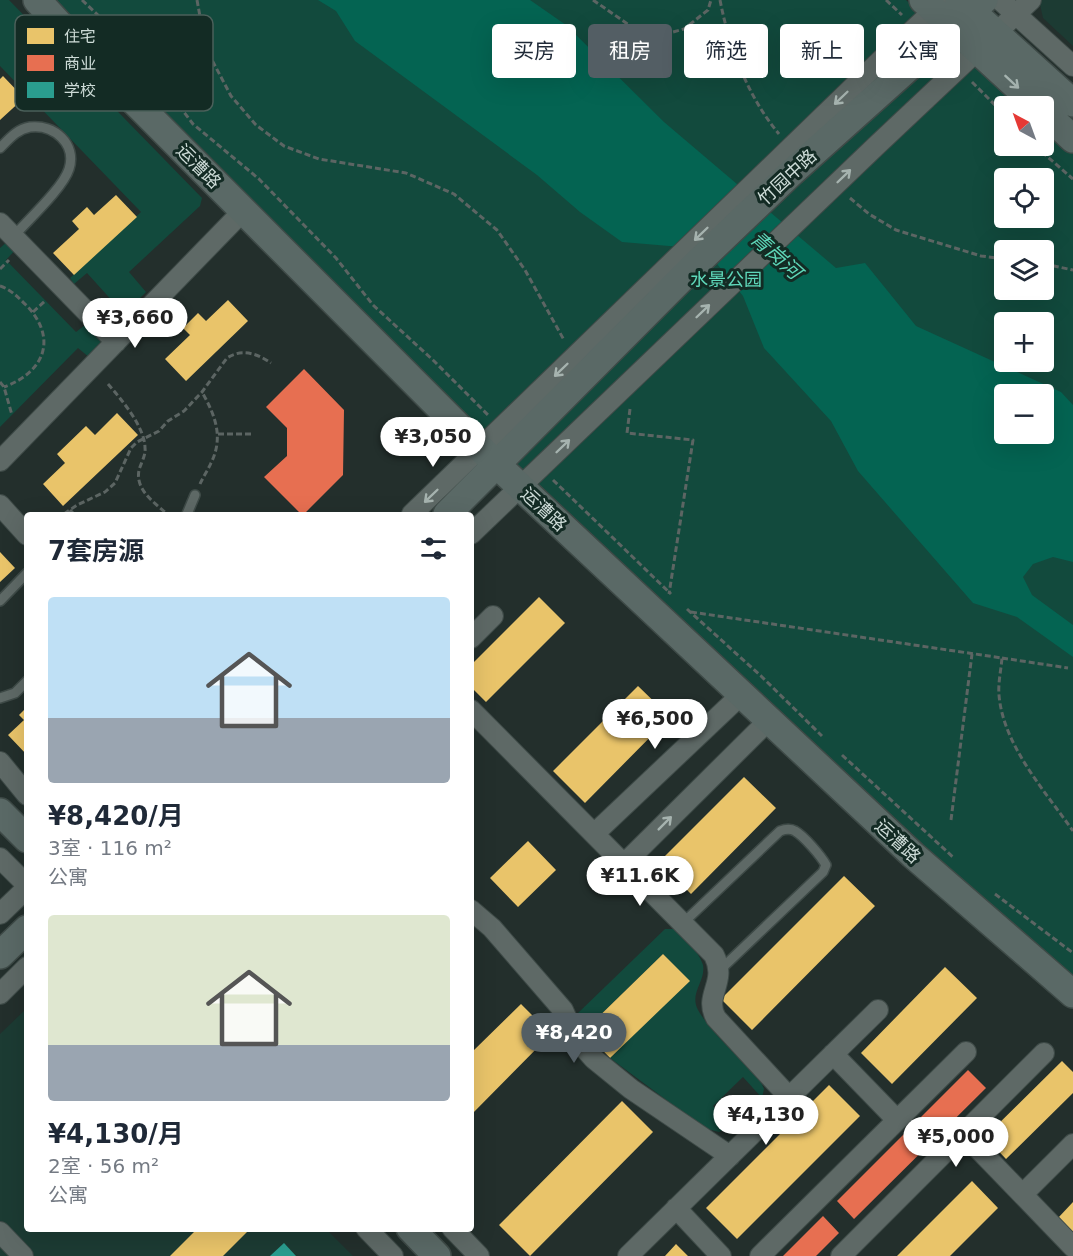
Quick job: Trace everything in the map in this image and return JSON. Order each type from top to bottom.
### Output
[{"type":"street","name":"运漕路","points":[[37,0],[51,15]]},
{"type":"street","points":[[1000,0],[1073,66]]},
{"type":"street","points":[[474,531],[1031,0]]},
{"type":"street","points":[[415,512],[489,457],[574,357],[791,160],[934,3],[967,10],[987,42],[1030,96]]},
{"type":"street","name":"竹园中路","points":[[448,512],[489,457],[698,262],[791,160],[967,10]]},
{"type":"street","points":[[987,42],[1073,103]]},
{"type":"street","name":"运漕路","points":[[144,111],[520,487],[913,855],[1073,994]]},
{"type":"street","points":[[1054,121],[1073,139]]},
{"type":"street","points":[[0,461],[243,211]]},
{"type":"street","points":[[7,230],[116,342]]},
{"type":"street","points":[[0,505],[24,532]]},
{"type":"street","points":[[474,635],[494,616]]},
{"type":"street","points":[[594,834],[742,694]]},
{"type":"street","points":[[474,713],[714,955],[720,970],[712,999],[712,1010],[716,1018],[789,1097]]},
{"type":"street","points":[[624,864],[769,720]]},
{"type":"street","points":[[0,762],[24,791]]},
{"type":"street","points":[[0,812],[24,836]]},
{"type":"street","points":[[0,858],[24,883]]},
{"type":"street","points":[[0,914],[24,889]]},
{"type":"street","points":[[474,913],[492,928],[563,1010],[576,1039],[594,1059],[631,1089],[729,1156]]},
{"type":"street","points":[[0,955],[24,932]]},
{"type":"street","points":[[0,994],[24,970]]},
{"type":"street","points":[[628,1256],[878,1010]]},
{"type":"street","points":[[760,1256],[966,1052]]},
{"type":"street","points":[[841,1256],[1044,1053]]},
{"type":"street","points":[[833,1054],[897,1120]]},
{"type":"street","points":[[963,1133],[1073,1247]]},
{"type":"street","points":[[1023,1194],[1073,1144]]},
{"type":"street","points":[[676,1208],[721,1256]]},
{"type":"street","points":[[0,1232],[23,1256]]},
{"type":"street","points":[[370,1232],[393,1256]]},
{"type":"street","points":[[414,1232],[437,1256]]},
{"type":"street","points":[[456,1232],[479,1256]]},
{"type":"lane","points":[[0,148],[16,132],[29,127],[49,128],[64,138],[71,154],[64,180],[7,230]]},
{"type":"lane","points":[[188,512],[195,495]]},
{"type":"lane","points":[[0,601],[24,576]]},
{"type":"lane","points":[[0,698],[15,693],[24,684]]},
{"type":"lane","points":[[683,923],[780,831],[788,828],[795,830],[822,858],[826,866],[823,872],[720,970]]},
{"type":"path","points":[[82,0],[98,15]]},
{"type":"path","points":[[197,0],[199,15]]},
{"type":"path","points":[[593,0],[632,27],[662,35],[684,29],[708,10],[711,0]]},
{"type":"path","points":[[720,0],[725,26],[736,60],[791,160]]},
{"type":"path","points":[[213,62],[231,96],[256,125],[284,146],[319,159],[406,173],[454,194],[497,230],[525,270],[574,357]]},
{"type":"path","points":[[183,111],[193,124],[259,179],[336,258],[373,305],[493,420]]},
{"type":"path","points":[[1047,156],[1073,179]]},
{"type":"path","points":[[835,185],[869,214],[896,230],[981,256],[994,258]]},
{"type":"path","points":[[1054,266],[1073,268]]},
{"type":"path","points":[[0,286],[18,297],[33,312],[41,325],[45,339],[44,350],[40,358],[21,380],[4,387]]},
{"type":"path","points":[[33,312],[45,301]]},
{"type":"path","points":[[66,512],[105,492],[116,483],[131,448],[184,411],[202,392],[221,364],[232,355],[248,353],[260,355],[271,363]]},
{"type":"path","points":[[0,382],[4,387],[12,415]]},
{"type":"path","points":[[108,384],[134,419],[143,438],[146,448],[139,473],[139,484],[143,491],[165,512]]},
{"type":"path","points":[[627,385],[632,400],[627,432],[693,440],[668,601]]},
{"type":"path","points":[[195,495],[211,464],[218,434],[213,412],[202,392]]},
{"type":"path","points":[[218,434],[253,434]]},
{"type":"path","points":[[541,467],[674,597]]},
{"type":"path","points":[[684,607],[761,676],[829,743]]},
{"type":"path","points":[[678,610],[1068,668]]},
{"type":"path","points":[[951,820],[972,654]]},
{"type":"path","points":[[1002,658],[999,694],[1002,713],[1014,745],[1073,831]]},
{"type":"path","points":[[837,750],[956,859]]},
{"type":"path","points":[[991,891],[1073,952]]},
{"type":"shaded area","points":[[1039,0],[1073,0],[1073,46],[1043,18]]},
{"type":"shaded area","points":[[24,1011],[24,1232],[329,1232],[353,1256],[0,1256],[0,1034]]},
{"type":"green space","points":[[0,0],[9,0],[24,15],[15,15],[15,82],[0,66]]},
{"type":"green space","name":"水景公园","points":[[54,0],[906,0],[933,24],[876,24],[876,78],[960,78],[960,49],[1013,96],[994,96],[994,156],[1054,156],[1054,134],[1073,151],[1073,981],[921,847],[607,553],[447,398],[160,111],[213,111],[213,15],[67,15]]},
{"type":"green space","points":[[43,111],[117,111],[202,198],[200,206],[129,272],[146,292],[133,306],[123,312],[105,315],[115,304],[87,273],[74,284],[70,278],[141,212]]},
{"type":"green space","points":[[9,240],[17,248],[6,260],[76,332],[89,322],[99,336],[100,344],[90,358],[78,348],[0,427],[0,248]]},
{"type":"green space","points":[[665,929],[678,931],[699,956],[703,971],[695,998],[698,1010],[718,1037],[760,1080],[764,1089],[762,1098],[743,1077],[713,1106],[732,1126],[719,1132],[704,1128],[610,1058],[689,981],[663,954],[584,1031],[577,1024],[578,1013]]},
{"type":"water","name":"青岗河","points":[[318,0],[530,0],[565,24],[492,24],[492,78],[576,78],[576,35],[588,47],[588,78],[620,78],[664,122],[836,268],[865,263],[916,326],[994,362],[994,372],[1017,372],[1043,384],[994,384],[994,444],[1054,444],[1054,389],[1061,392],[1073,405],[1073,562],[1053,557],[1033,564],[1023,577],[1032,595],[1073,625],[1073,657],[1017,617],[973,603],[858,471],[831,421],[764,348],[743,296],[705,249],[622,242],[580,212],[537,175],[355,41],[336,11]]},
{"type":"building: 住宅","points":[[3,76],[15,89],[15,106],[0,120],[0,79]]},
{"type":"building: 住宅","points":[[116,195],[137,217],[74,275],[53,253],[79,229],[72,221],[87,207],[94,215]]},
{"type":"building: 住宅","points":[[228,300],[248,321],[186,381],[165,359],[190,335],[183,328],[198,313],[206,321]]},
{"type":"building: 住宅","points":[[117,413],[138,435],[63,506],[43,484],[65,463],[57,454],[86,426],[95,435]]},
{"type":"building: 住宅","points":[[0,552],[15,568],[0,582]]},
{"type":"building: 住宅","points":[[539,597],[565,623],[486,702],[474,690],[474,662]]},
{"type":"building: 住宅","points":[[638,686],[670,717],[585,803],[553,771]]},
{"type":"building: 住宅","points":[[24,710],[24,720],[19,715]]},
{"type":"building: 住宅","points":[[24,720],[24,752],[8,735]]},
{"type":"building: 住宅","points":[[744,777],[776,808],[691,894],[659,862]]},
{"type":"building: 住宅","points":[[528,841],[556,870],[518,907],[490,878]]},
{"type":"building: 住宅","points":[[844,876],[875,906],[752,1030],[721,999]]},
{"type":"building: 住宅","points":[[663,954],[690,981],[610,1058],[584,1031]]},
{"type":"building: 住宅","points":[[945,967],[977,998],[892,1084],[861,1053]]},
{"type":"building: 住宅","points":[[521,1004],[551,1034],[474,1112],[474,1050]]},
{"type":"building: 住宅","points":[[1062,1061],[1073,1072],[1073,1093],[1006,1159],[985,1137]]},
{"type":"building: 住宅","points":[[829,1085],[860,1116],[737,1239],[706,1208]]},
{"type":"building: 住宅","points":[[622,1101],[653,1132],[530,1256],[499,1225]]},
{"type":"building: 住宅","points":[[972,1181],[998,1208],[950,1256],[897,1256]]},
{"type":"building: 住宅","points":[[1073,1202],[1073,1232],[1058,1218]]},
{"type":"building: 住宅","points":[[194,1232],[247,1232],[223,1256],[170,1256]]},
{"type":"building: 住宅","points":[[676,1244],[688,1256],[665,1256]]},
{"type":"building: 商业","points":[[304,369],[344,410],[343,475],[306,512],[299,512],[264,477],[287,456],[287,428],[266,407]]},
{"type":"building: 商业","points":[[968,1070],[986,1088],[854,1219],[837,1201]]},
{"type":"building: 商业","points":[[823,1216],[839,1233],[816,1256],[783,1256]]},
{"type":"building: 学校","points":[[284,1243],[296,1256],[270,1256]]}]
